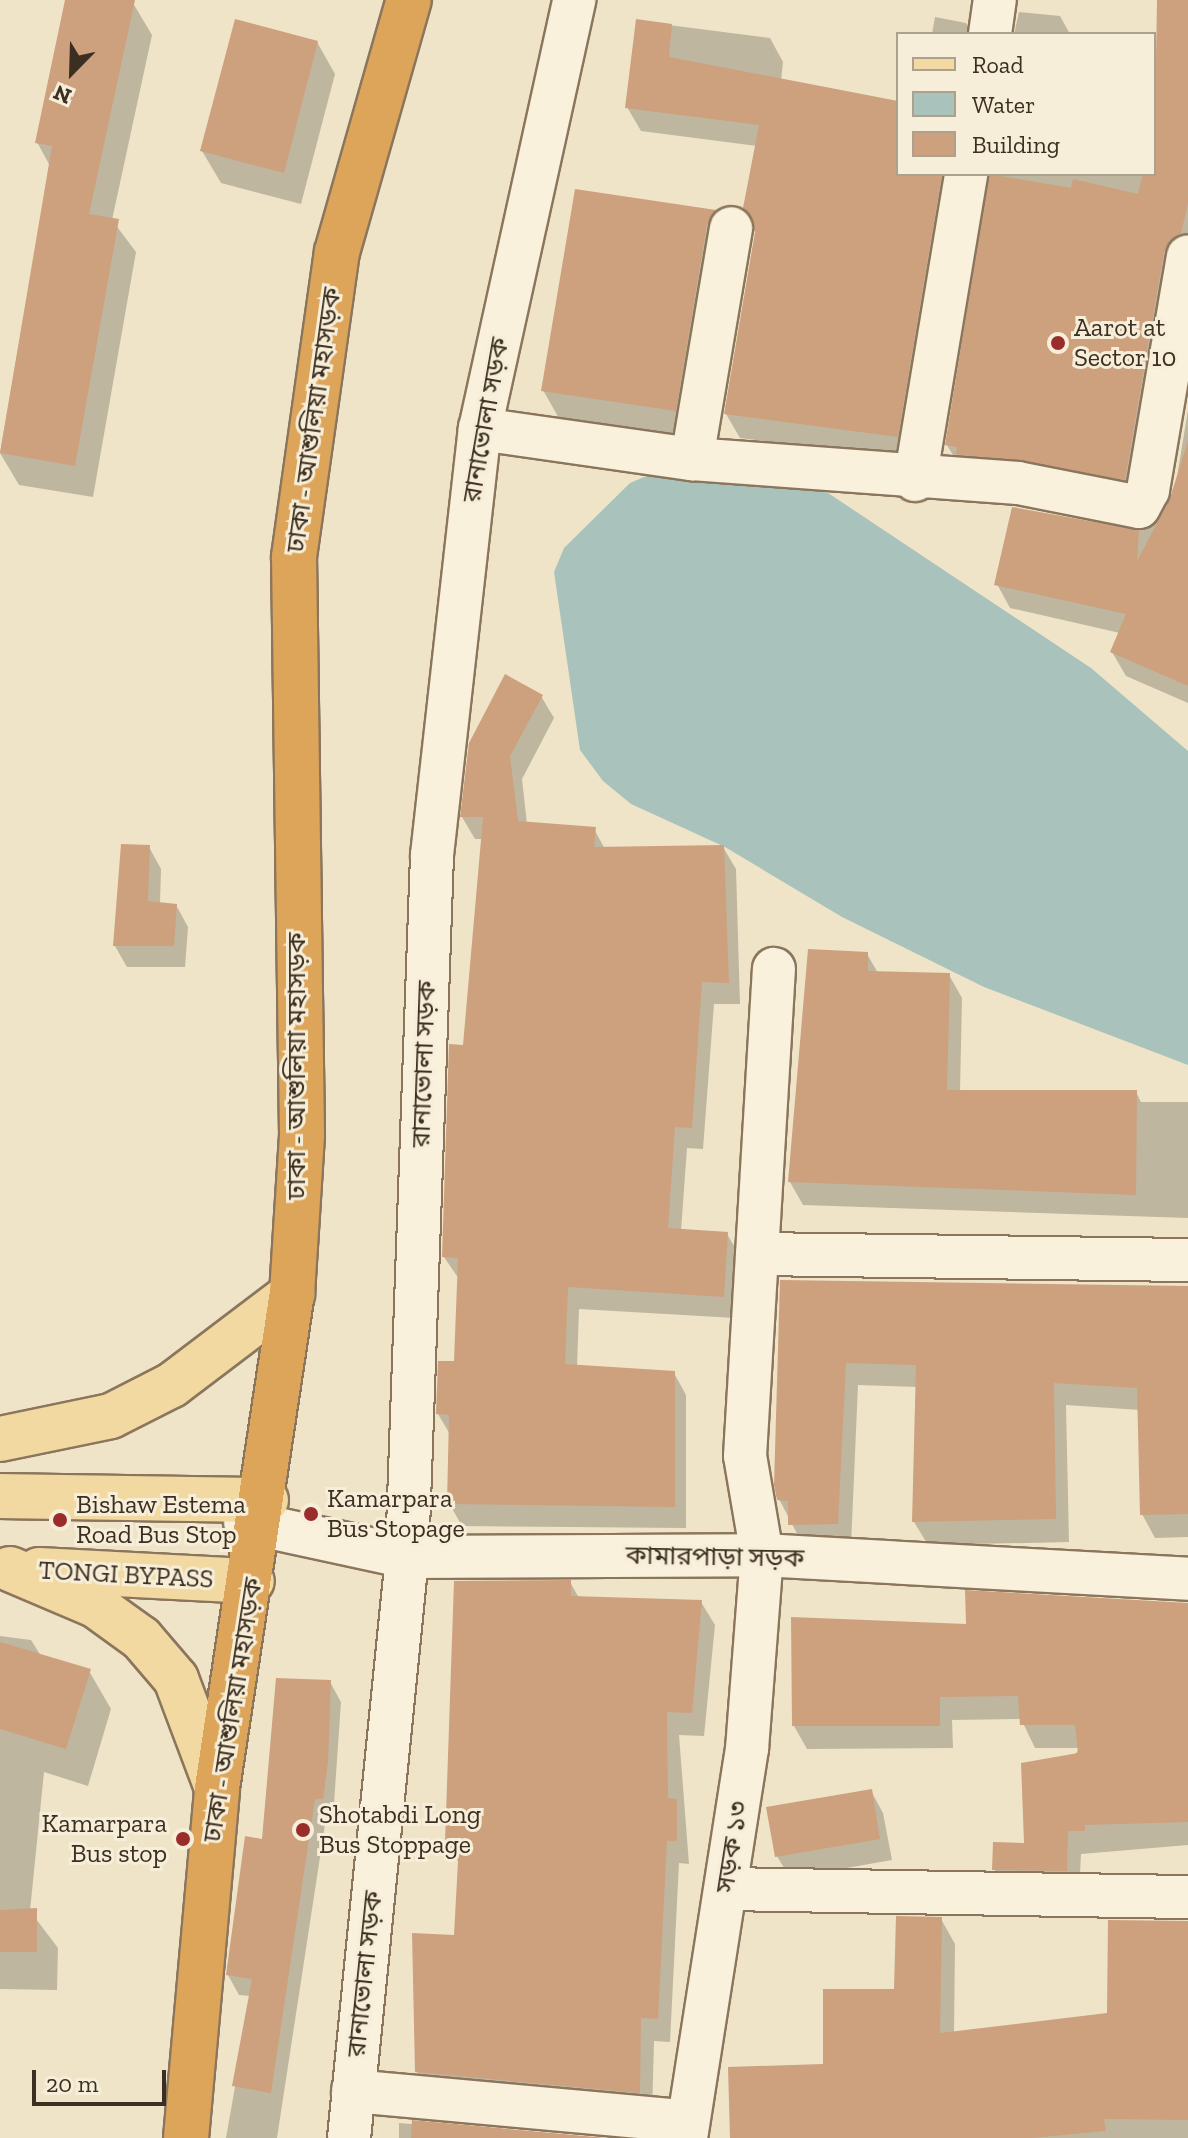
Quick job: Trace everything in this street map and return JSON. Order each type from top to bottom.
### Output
[{"type":"highway","name":"ঢাকা - আশুলিয়া মহাসড়ক","points":[[186,2138],[217,1788],[252,1581],[255,1511],[292,1294],[302,1135],[294,557],[337,252],[409,0]]},
{"type":"main road","points":[[0,1439],[111,1416],[172,1385],[292,1294]]},
{"type":"main road","points":[[0,1496],[255,1511]]},
{"type":"main road","points":[[5,1569],[95,1605],[141,1638],[176,1679],[217,1788]]},
{"type":"main road","name":"TONGI BYPASS","points":[[5,1569],[252,1581]]},
{"type":"street","name":"রানাভোলা সড়ক","points":[[349,2138],[407,1557],[432,855],[480,429],[574,0]]},
{"type":"street","points":[[990,32],[995,0]]},
{"type":"street","points":[[915,480],[966,176]]},
{"type":"street","points":[[692,459],[731,228]]},
{"type":"street","points":[[480,429],[692,459],[915,480],[1018,483],[1139,507],[1148,490],[1188,256]]},
{"type":"street","name":"সড়ক ১৩","points":[[686,2129],[747,1749],[762,1555],[745,1456],[774,969]]},
{"type":"street","points":[[757,1254],[1188,1260]]},
{"type":"street","name":"কামারপাড়া সড়ক","points":[[255,1511],[407,1557],[762,1555],[1188,1579]]},
{"type":"street","points":[[726,1889],[1188,1897]]},
{"type":"street","points":[[353,2091],[686,2129]]},
{"type":"water","points":[[682,461],[783,475],[828,493],[1091,668],[1188,751],[1188,1065],[984,987],[842,917],[725,847],[631,804],[603,781],[580,750],[554,572],[564,548],[630,483]]},
{"type":"building","points":[[65,0],[135,0],[89,214],[119,219],[75,466],[0,453],[52,146],[35,143]]},
{"type":"building","name":"Aarot at Sector 10","points":[[1157,0],[1188,0],[1188,204],[1181,233],[1164,252],[1125,480],[956,454],[957,447],[945,445],[989,176],[1071,188],[1073,179],[1138,194],[1142,176],[1156,176]]},
{"type":"building","points":[[235,19],[318,41],[284,173],[200,151]]},
{"type":"building","points":[[636,19],[672,24],[669,57],[896,101],[896,176],[942,176],[898,437],[724,414],[755,232],[743,208],[759,125],[625,108]]},
{"type":"building","points":[[575,189],[716,210],[707,224],[676,411],[541,391]]},
{"type":"building","points":[[1188,441],[1188,686],[1110,652],[1126,614],[994,585],[1012,507],[1139,530],[1137,561],[1169,501]]},
{"type":"building","points":[[505,674],[543,695],[510,756],[518,821],[596,827],[594,847],[724,845],[729,983],[702,982],[692,1128],[675,1127],[668,1228],[728,1232],[724,1297],[568,1287],[565,1364],[675,1371],[675,1507],[447,1504],[449,1415],[436,1414],[438,1361],[454,1361],[458,1258],[442,1257],[449,1044],[463,1045],[483,817],[460,817],[469,743]]},
{"type":"building","points":[[121,844],[150,845],[148,901],[177,904],[174,946],[113,946]]},
{"type":"building","points":[[808,949],[868,952],[868,971],[950,973],[947,1090],[1137,1090],[1136,1195],[788,1182]]},
{"type":"building","points":[[780,1280],[1188,1286],[1188,1514],[1140,1515],[1137,1388],[1054,1383],[1056,1519],[912,1522],[916,1365],[846,1363],[838,1524],[788,1525],[788,1501],[777,1500],[774,1485]]},
{"type":"building","points":[[571,1580],[571,1596],[702,1600],[692,1713],[667,1712],[668,1798],[677,1799],[677,1841],[667,1841],[658,2019],[641,2018],[640,2093],[415,2072],[412,1933],[454,1935],[459,1843],[445,1843],[454,1581]]},
{"type":"building","points":[[965,1590],[1188,1603],[1188,1822],[1085,1825],[1085,1831],[1068,1831],[1067,1871],[992,1870],[993,1842],[1024,1843],[1021,1763],[1078,1753],[1075,1725],[1020,1725],[1018,1696],[940,1697],[940,1726],[792,1726],[791,1617],[966,1624]]},
{"type":"building","points":[[0,1642],[91,1669],[66,1749],[0,1729]]},
{"type":"building","points":[[276,1678],[331,1680],[328,1762],[323,1799],[315,1799],[271,2093],[232,2086],[252,1979],[226,1975],[245,1836],[262,1839]]},
{"type":"building","points":[[872,1789],[880,1839],[775,1857],[766,1807]]},
{"type":"building","points":[[37,1908],[37,1952],[0,1952],[0,1910]]},
{"type":"building","points":[[896,1916],[942,1917],[940,2033],[1107,2013],[1108,1920],[1188,1921],[1188,2120],[1104,2119],[1106,2131],[1032,2138],[730,2138],[728,2067],[823,2064],[823,1989],[894,1989]]},
{"type":"building","points":[[412,2120],[606,2138],[411,2138]]},
{"type":"place","name":"Aarot at Sector 10","points":[[1058,343]]},
{"type":"place","name":"Kamarpara Bus Stopage","points":[[311,1514]]},
{"type":"place","name":"Bishaw Estema Road Bus Stop","points":[[60,1520]]},
{"type":"place","name":"Shotabdi Long Bus Stoppage","points":[[303,1830]]},
{"type":"place","name":"Kamarpara Bus stop","points":[[183,1839]]}]
